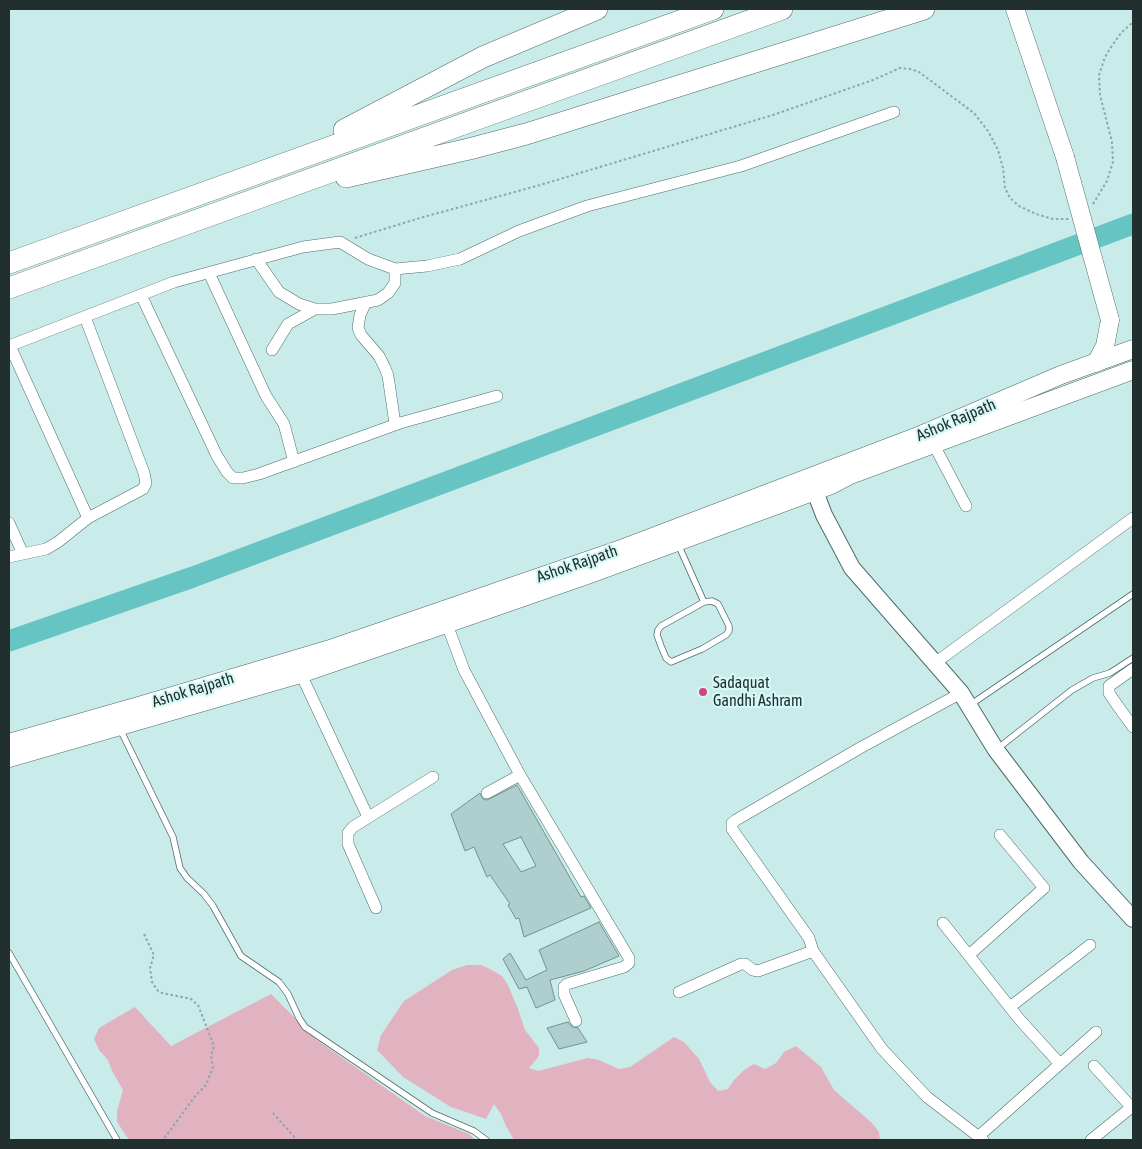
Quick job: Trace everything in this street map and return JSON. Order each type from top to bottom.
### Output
[{"type":"highway","points":[[275,166],[483,57],[597,9]]},
{"type":"highway","points":[[9,263],[713,9]]},
{"type":"highway","points":[[9,288],[496,110],[782,9]]},
{"type":"highway","points":[[258,198],[469,150],[526,134],[924,9]]},
{"type":"main road","points":[[1015,9],[1065,157],[1110,320],[1123,337],[1133,344]]},
{"type":"main road","points":[[1096,363],[1105,346],[1110,320]]},
{"type":"main road","name":"Ashok Rajpath","points":[[9,758],[119,727],[444,617],[675,535],[812,484],[916,437],[1061,376],[1133,349]]},
{"type":"main road","name":"Ashok Rajpath","points":[[812,484],[831,485],[850,476],[1133,370]]},
{"type":"main road","name":"Ashok Rajpath","points":[[9,742],[139,706],[298,666]]},
{"type":"street","points":[[88,518],[9,346],[174,282],[303,246],[340,242],[368,259],[395,269],[428,266],[460,259],[520,231],[587,206],[741,166],[894,112]]},
{"type":"street","points":[[256,259],[279,292],[299,304],[315,309],[332,309],[378,300],[388,293],[395,283],[395,269]]},
{"type":"street","points":[[209,273],[266,396],[284,424],[294,462]]},
{"type":"street","points":[[141,295],[217,456],[233,478],[242,478],[294,462],[395,424],[498,396]]},
{"type":"street","points":[[366,302],[360,315],[358,328],[379,356],[385,368],[388,376],[395,424]]},
{"type":"street","points":[[272,350],[288,324],[315,309]]},
{"type":"street","points":[[9,557],[46,549],[88,518],[142,489],[146,480],[85,317]]},
{"type":"street","points":[[934,445],[966,506]]},
{"type":"street","points":[[812,484],[824,515],[852,568],[965,699],[996,750],[1081,862],[1133,919]]},
{"type":"street","points":[[935,663],[1133,518]]},
{"type":"street","points":[[9,523],[23,554]]},
{"type":"street","points":[[444,617],[464,670],[520,775],[629,958],[629,963],[624,966],[568,984],[564,987],[564,994],[576,1021]]},
{"type":"street","points":[[298,666],[368,817]]},
{"type":"street","points":[[1133,669],[1109,686],[1110,693],[1115,702],[1133,727]]},
{"type":"street","points":[[965,699],[860,748],[736,820],[732,823],[734,833],[809,938],[813,951],[882,1049],[927,1097],[981,1138],[1096,1032]]},
{"type":"street","points":[[487,793],[520,775]]},
{"type":"street","points":[[376,908],[347,838],[348,834],[353,827],[368,817],[433,778]]},
{"type":"street","points":[[969,955],[1044,888],[1000,835]]},
{"type":"street","points":[[943,923],[1020,1020],[1060,1064]]},
{"type":"street","points":[[1010,1007],[1090,945]]},
{"type":"street","points":[[679,992],[742,964],[746,964],[755,972],[813,951]]},
{"type":"street","points":[[1091,1140],[1133,1107],[1094,1066]]},
{"type":"lane","points":[[675,535],[704,602]]},
{"type":"lane","points":[[965,699],[1133,594]]},
{"type":"lane","points":[[712,601],[718,604],[729,626],[729,631],[726,635],[702,649],[671,662],[666,658],[661,646],[657,635],[658,630],[661,626],[704,602],[712,601]]},
{"type":"lane","points":[[996,750],[1072,690],[1093,678],[1110,673],[1133,658]]},
{"type":"lane","points":[[119,727],[173,838],[180,868],[213,906],[241,956],[279,982],[288,994],[305,1027],[418,1105],[474,1131],[486,1140]]},
{"type":"lane","points":[[9,952],[117,1140]]},
{"type":"path","points":[[144,934],[154,955],[150,968],[152,982],[158,991],[191,999],[198,1005],[214,1046],[211,1056],[213,1066],[206,1085],[163,1140]]},
{"type":"path","points":[[274,1113],[297,1140]]},
{"type":"shaded area","points":[[467,965],[481,965],[488,968],[502,976],[508,985],[525,1030],[539,1048],[539,1056],[529,1068],[538,1071],[588,1058],[599,1060],[619,1069],[630,1067],[674,1037],[684,1042],[699,1059],[710,1082],[718,1091],[728,1089],[744,1070],[754,1064],[765,1069],[776,1063],[784,1052],[796,1046],[821,1067],[834,1090],[872,1123],[879,1132],[880,1140],[514,1140],[494,1104],[486,1119],[451,1107],[403,1077],[377,1050],[381,1035],[404,1001],[452,970]]},
{"type":"shaded area","points":[[271,994],[317,1040],[425,1116],[469,1134],[475,1140],[129,1140],[117,1122],[117,1111],[123,1090],[108,1060],[99,1050],[94,1039],[99,1028],[135,1007],[171,1046]]},
{"type":"building","points":[[517,785],[581,897],[584,896],[591,908],[524,937],[519,918],[516,919],[508,905],[510,904],[490,875],[487,877],[474,847],[465,851],[451,814],[480,793],[483,799],[487,800]],"holes":[[[521,837],[536,866],[521,872],[503,844]]]},
{"type":"building","points":[[599,922],[619,956],[584,971],[550,980],[555,1000],[536,1008],[527,987],[519,989],[503,959],[510,953],[526,980],[547,970],[539,950]]},
{"type":"building","points":[[568,1022],[572,1027],[578,1028],[587,1042],[559,1049],[547,1028]]},
{"type":"waterway","points":[[9,641],[193,577],[1133,224]]},
{"type":"place","name":"Sadaquat Gandhi Ashram","points":[[703,692]]}]
